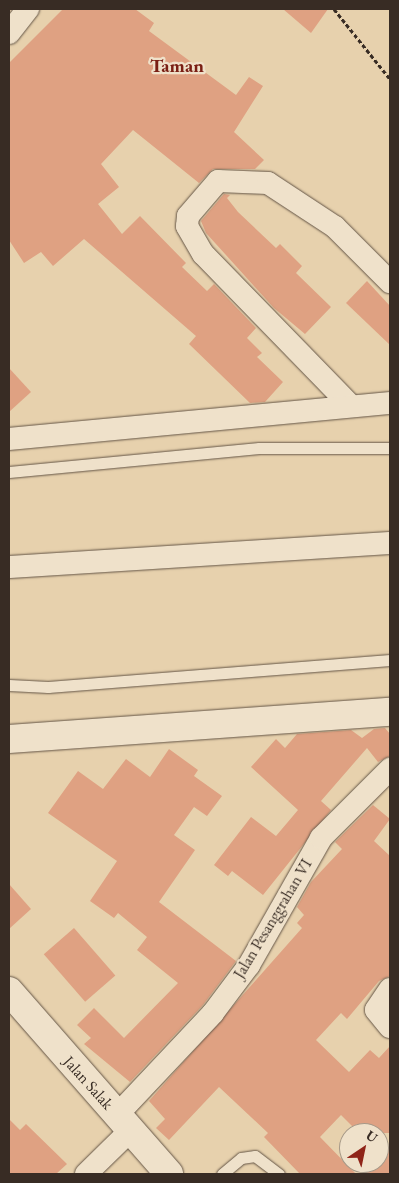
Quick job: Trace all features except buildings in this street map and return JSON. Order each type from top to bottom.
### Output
[{"type":"main road","points":[[9,739],[390,712]]},
{"type":"main road","name":"Jalan Salak","points":[[9,991],[170,1174]]},
{"type":"street","points":[[351,406],[203,254],[187,226],[188,216],[218,181],[268,183],[335,227],[390,282]]},
{"type":"street","points":[[9,439],[390,403]]},
{"type":"street","points":[[9,567],[390,543]]},
{"type":"street","name":"Jalan Pesanggrahan VI","points":[[86,1174],[249,965],[321,838],[390,769]]},
{"type":"street","points":[[390,989],[376,1010],[390,1027]]},
{"type":"lane","points":[[9,472],[259,448],[390,448]]},
{"type":"lane","points":[[9,685],[48,687],[390,660]]},
{"type":"lane","points":[[222,1174],[241,1158],[254,1156],[279,1174]]},
{"type":"path","points":[[334,9],[390,80]]},
{"type":"district","name":"Taman","points":[[177,66]]}]
